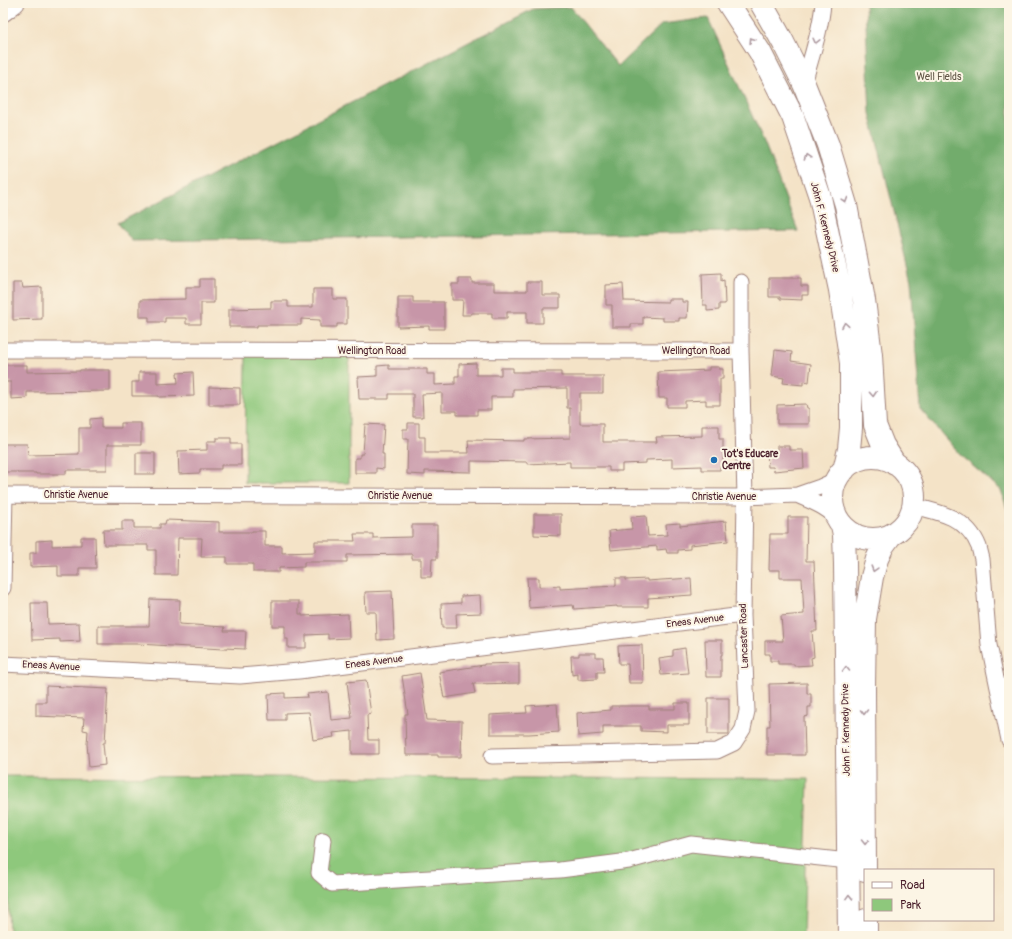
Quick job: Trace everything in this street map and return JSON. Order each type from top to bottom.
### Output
[{"type":"highway","name":"John F. Kennedy Drive","points":[[728,3],[760,52],[793,117],[820,197],[840,290],[851,363],[849,449],[842,472],[834,486],[832,497],[834,511],[840,521],[853,534],[866,539],[879,539],[896,532],[905,524],[911,514],[914,498],[911,484],[904,472],[895,464],[883,445],[875,425],[870,349],[864,300],[846,205],[828,145],[804,84],[761,3]]},
{"type":"highway","points":[[842,472],[852,463],[858,460],[870,458],[883,459],[895,464]]},
{"type":"highway","name":"John F. Kennedy Drive","points":[[840,521],[844,535],[856,866]]},
{"type":"highway","name":"John F. Kennedy Drive","points":[[850,936],[850,913],[856,866],[864,681],[865,619],[872,577],[877,559],[883,546],[891,535]]},
{"type":"highway","points":[[866,921],[866,936]]},
{"type":"main road","points":[[3,12],[15,3]]},
{"type":"street","points":[[804,84],[817,38],[823,3]]},
{"type":"street","name":"Lancaster Road","points":[[492,756],[717,751],[734,744],[743,729],[747,711],[743,615],[745,497],[741,351],[741,282]]},
{"type":"street","name":"Wellington Road","points":[[3,350],[741,351]]},
{"type":"street","name":"Christie Avenue","points":[[4,495],[745,497],[797,495],[831,482],[842,472]]},
{"type":"street","points":[[3,588],[4,495]]},
{"type":"street","name":"Christie Avenue","points":[[797,495],[830,511],[840,521]]},
{"type":"street","points":[[913,506],[942,513],[957,520],[970,532],[979,547],[982,559],[989,645],[1009,740]]},
{"type":"street","name":"Eneas Avenue","points":[[3,664],[240,676],[299,672],[743,615]]},
{"type":"street","points":[[323,840],[319,873],[332,884],[560,870],[629,861],[690,844],[856,866]]},
{"type":"green space","name":"Well Fields","points":[[865,3],[1009,3],[1009,515],[1001,490],[961,456],[920,409],[911,281],[870,113]]},
{"type":"green space","points":[[571,7],[618,66],[662,24],[708,18],[765,144],[798,231],[132,241],[118,223],[533,9]]},
{"type":"green space","points":[[246,354],[349,354],[349,483],[245,483]]},
{"type":"green space","points":[[4,776],[808,779],[803,936],[9,936]]},
{"type":"building","points":[[721,273],[721,281],[724,280],[725,304],[719,304],[719,310],[707,311],[707,305],[703,305],[702,274]]},
{"type":"building","points":[[769,278],[801,278],[801,286],[808,286],[808,295],[802,295],[802,300],[769,297]]},
{"type":"building","points":[[200,279],[214,279],[214,303],[201,303],[201,324],[186,324],[186,318],[165,318],[165,322],[149,322],[149,317],[140,317],[140,300],[186,299],[186,287],[200,287]]},
{"type":"building","points":[[459,279],[472,279],[472,283],[494,283],[494,291],[527,291],[527,282],[542,282],[542,295],[560,295],[560,308],[543,308],[543,323],[527,323],[527,312],[507,312],[507,318],[492,318],[492,313],[471,313],[471,315],[462,315],[463,300],[452,300],[452,284],[459,284]]},
{"type":"building","points":[[13,283],[22,283],[23,288],[42,287],[42,319],[13,320]]},
{"type":"building","points":[[623,284],[624,301],[668,302],[668,299],[682,299],[682,302],[688,302],[687,318],[679,318],[679,321],[663,321],[663,318],[643,317],[643,324],[631,324],[631,327],[612,327],[612,305],[606,305],[606,285]]},
{"type":"building","points":[[313,289],[333,289],[333,299],[347,299],[347,324],[337,324],[337,327],[320,327],[320,320],[301,319],[301,325],[257,325],[257,327],[229,327],[229,309],[271,308],[271,301],[288,301],[288,307],[313,307]]},
{"type":"building","points":[[398,297],[413,297],[413,302],[444,302],[444,329],[429,329],[429,326],[398,327]]},
{"type":"building","points":[[775,350],[792,352],[791,361],[811,364],[809,382],[803,381],[803,385],[783,383],[784,378],[772,376]]},
{"type":"building","points":[[476,363],[476,375],[501,375],[501,368],[513,368],[513,372],[561,372],[561,376],[603,376],[603,393],[580,393],[580,424],[603,424],[603,442],[657,442],[656,437],[702,436],[702,426],[719,426],[719,439],[723,439],[723,466],[720,466],[720,470],[702,470],[702,466],[672,467],[672,459],[646,460],[646,463],[622,464],[622,471],[609,471],[609,467],[570,467],[570,462],[527,464],[527,462],[471,461],[471,472],[425,471],[425,475],[407,474],[408,439],[403,439],[403,429],[408,429],[408,423],[419,423],[419,437],[425,437],[425,453],[469,453],[468,440],[524,441],[524,439],[570,438],[570,408],[567,408],[567,388],[513,389],[513,397],[491,397],[491,410],[477,410],[477,415],[457,415],[457,411],[442,411],[442,393],[422,394],[423,417],[413,417],[413,394],[389,394],[389,399],[359,399],[358,377],[377,376],[377,366],[389,365],[389,369],[427,369],[427,374],[435,374],[435,385],[455,384],[455,376],[459,376],[459,364]]},
{"type":"building","points":[[3,365],[27,365],[27,372],[110,370],[110,391],[27,392],[27,398],[11,399],[11,382],[3,382]]},
{"type":"building","points":[[709,367],[719,367],[719,369],[723,369],[723,379],[720,379],[720,405],[706,405],[706,400],[685,401],[685,407],[667,407],[667,398],[659,398],[658,372],[709,370]]},
{"type":"building","points":[[139,372],[157,372],[157,384],[178,383],[177,373],[193,372],[194,396],[132,396],[132,382],[139,382]]},
{"type":"building","points":[[209,387],[240,388],[240,405],[209,405]]},
{"type":"building","points":[[806,404],[807,408],[809,408],[809,424],[777,424],[777,405]]},
{"type":"building","points":[[101,418],[101,428],[121,428],[121,423],[141,423],[141,445],[107,445],[107,470],[66,470],[66,474],[3,472],[3,444],[27,444],[28,455],[79,454],[79,428],[90,428],[90,419]]},
{"type":"building","points":[[365,424],[384,425],[382,454],[384,454],[384,469],[376,468],[376,473],[355,473],[355,458],[360,458],[360,454],[363,454]]},
{"type":"building","points":[[216,438],[231,438],[231,444],[241,444],[241,465],[221,465],[221,469],[200,469],[200,473],[179,474],[178,451],[207,450],[207,441],[216,441]]},
{"type":"building","points":[[777,446],[789,446],[789,450],[803,450],[804,468],[774,471],[773,467],[768,467],[767,452],[777,451]]},
{"type":"building","points":[[136,453],[155,453],[155,474],[136,474]]},
{"type":"building","points":[[534,514],[561,514],[561,536],[534,535]]},
{"type":"building","points":[[646,516],[648,536],[667,535],[666,524],[680,523],[680,526],[726,521],[728,541],[690,545],[690,549],[678,550],[678,553],[667,553],[666,549],[657,550],[657,546],[611,550],[609,531],[632,529],[631,517]]},
{"type":"building","points":[[788,517],[807,517],[806,561],[814,561],[817,631],[812,631],[814,657],[811,658],[812,665],[794,666],[794,664],[778,664],[778,661],[770,661],[770,654],[765,654],[765,641],[783,641],[781,616],[804,614],[802,578],[780,578],[780,570],[769,570],[770,534],[788,534]]},
{"type":"building","points":[[166,520],[219,522],[219,532],[265,531],[265,546],[282,546],[282,553],[315,552],[315,541],[355,541],[354,534],[373,534],[373,538],[412,537],[412,525],[437,525],[437,559],[432,559],[431,577],[421,577],[421,559],[412,559],[412,554],[347,555],[347,562],[304,562],[304,567],[279,568],[279,572],[253,572],[253,564],[227,564],[227,557],[201,557],[202,538],[178,538],[177,575],[156,575],[156,550],[148,550],[148,545],[104,545],[103,530],[122,530],[122,521],[134,521],[134,528],[160,528],[160,524],[165,524]]},
{"type":"building","points":[[81,537],[95,537],[96,568],[79,568],[79,576],[58,576],[58,566],[30,567],[30,553],[36,553],[36,541],[52,540],[52,546],[81,545]]},
{"type":"building","points":[[527,578],[539,578],[539,587],[560,586],[560,589],[616,586],[616,578],[626,578],[626,580],[647,579],[647,581],[691,578],[692,595],[648,598],[648,607],[617,606],[574,609],[573,605],[529,608]]},
{"type":"building","points":[[392,591],[394,639],[377,640],[376,612],[366,612],[365,592]]},
{"type":"building","points":[[480,595],[481,613],[456,614],[457,628],[442,628],[441,604],[461,603],[461,596]]},
{"type":"building","points":[[150,599],[180,600],[179,624],[225,627],[224,631],[246,631],[245,649],[138,644],[98,644],[98,626],[149,626]]},
{"type":"building","points":[[272,601],[299,601],[299,614],[302,614],[302,616],[348,614],[349,638],[328,639],[328,634],[306,635],[306,648],[288,648],[288,639],[285,639],[285,626],[272,626]]},
{"type":"building","points":[[31,603],[47,603],[48,624],[79,623],[80,641],[60,642],[60,639],[32,640]]},
{"type":"building","points":[[705,640],[722,640],[721,677],[706,677]]},
{"type":"building","points":[[642,645],[643,683],[629,683],[628,664],[619,664],[618,646]]},
{"type":"building","points":[[685,648],[688,673],[661,675],[659,658],[673,656],[673,650]]},
{"type":"building","points":[[579,653],[596,653],[596,657],[603,657],[604,672],[597,672],[597,679],[578,680],[578,674],[572,675],[571,656],[579,656]]},
{"type":"building","points":[[519,663],[519,683],[473,684],[475,693],[444,698],[439,672],[484,664]]},
{"type":"building","points":[[420,673],[427,720],[462,721],[461,757],[406,755],[405,714],[408,714],[402,676]]},
{"type":"building","points":[[366,680],[371,714],[367,715],[368,740],[379,740],[379,754],[352,754],[352,731],[333,733],[334,737],[313,740],[309,712],[285,713],[285,720],[269,720],[268,694],[285,693],[285,698],[308,697],[307,694],[328,692],[331,720],[352,718],[347,682]]},
{"type":"building","points":[[807,683],[807,694],[811,694],[811,707],[808,707],[808,716],[804,717],[805,755],[767,755],[767,726],[770,726],[769,684]]},
{"type":"building","points":[[46,686],[108,689],[105,743],[103,743],[105,765],[89,767],[87,744],[88,731],[83,730],[84,718],[36,716],[36,702],[46,702]]},
{"type":"building","points":[[708,698],[729,698],[729,734],[708,734]]},
{"type":"building","points":[[675,703],[689,703],[689,725],[667,725],[667,732],[641,731],[641,726],[603,726],[603,734],[578,736],[577,713],[611,710],[611,706],[649,706],[649,709],[675,709]]},
{"type":"building","points":[[557,704],[559,732],[490,734],[490,715],[527,713],[526,706]]},
{"type":"place","name":"Tot's Educare Centre","points":[[714,460]]}]
